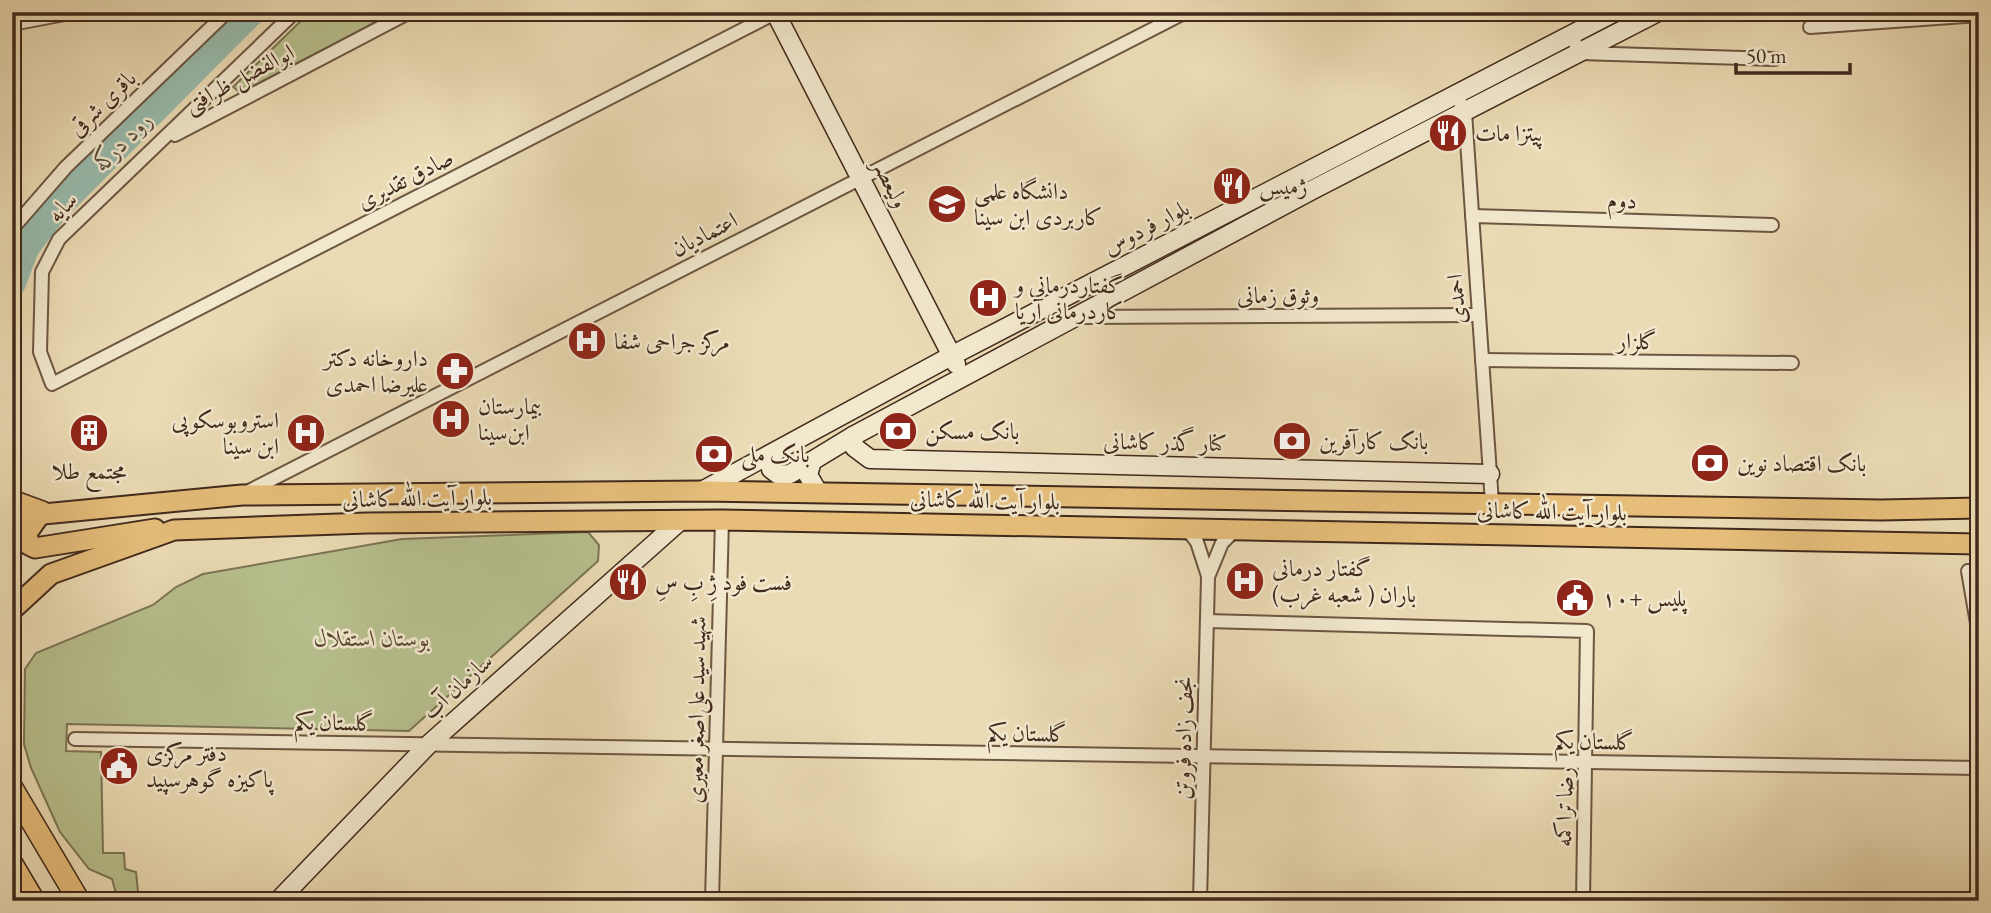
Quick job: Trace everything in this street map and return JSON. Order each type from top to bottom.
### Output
[{"type":"highway","points":[[12,501],[42,512]]},
{"type":"highway","points":[[12,789],[79,901]]},
{"type":"highway","points":[[12,864],[34,901]]},
{"type":"main road","name":"بلوار فردوس","points":[[702,491],[953,355],[1615,12]]},
{"type":"main road","name":"بلوار فردوس","points":[[773,453],[771,469],[779,475],[790,474],[853,436],[1314,189],[1658,12]]},
{"type":"main road","name":"ولیعصر","points":[[776,13],[962,377]]},
{"type":"main road","points":[[1305,173],[1314,189]]},
{"type":"main road","points":[[1066,296],[1077,317]]},
{"type":"main road","name":"کنار گذر کاشانی","points":[[853,436],[854,446],[870,459],[1490,474]]},
{"type":"main road","points":[[812,461],[808,475],[818,492]]},
{"type":"main road","name":"بلوار آیت الله کاشانی","points":[[12,517],[42,512],[242,495],[702,491],[1881,510],[1979,508]]},
{"type":"main road","points":[[42,512],[27,533],[29,545],[35,548],[147,528],[174,530]]},
{"type":"main road","name":"سازمان آب","points":[[278,901],[428,745],[681,520]]},
{"type":"main road","name":"بلوار آیت الله کاشانی","points":[[12,610],[51,574],[174,530],[367,523],[722,520],[1979,544]]},
{"type":"street","points":[[12,24],[75,12]]},
{"type":"street","name":"باقری شرقی","points":[[12,229],[66,167],[227,12]]},
{"type":"street","name":"سایه","points":[[52,384],[40,352],[42,272],[59,239],[295,12]]},
{"type":"street","name":"ابوالفضل ظرافتی","points":[[162,142],[410,12]]},
{"type":"street","name":"اعتمادیان","points":[[242,495],[1186,12]]},
{"type":"street","name":"صادق تقدیری","points":[[52,384],[776,13]]},
{"type":"street","points":[[1810,27],[1979,15]]},
{"type":"street","points":[[1571,35],[1580,53],[1775,59]]},
{"type":"street","name":"احمدی","points":[[1456,94],[1465,112],[1492,503]]},
{"type":"street","name":"دوم","points":[[1472,216],[1772,225]]},
{"type":"street","name":"وثوق زمانی","points":[[1077,317],[1479,316]]},
{"type":"street","name":"گلزار","points":[[1482,360],[1792,363]]},
{"type":"street","name":"شهید سید علی‌اصغر معیری","points":[[712,901],[722,520]]},
{"type":"street","name":"نجف زاده فروتن","points":[[1187,529],[1197,542],[1208,577],[1200,901]]},
{"type":"street","name":"نجف زاده فروتن","points":[[1208,577],[1222,543],[1236,530]]},
{"type":"street","points":[[1968,571],[1979,635]]},
{"type":"street","name":"رضا تراکمه","points":[[1207,621],[1587,631],[1583,901]]},
{"type":"street","name":"گلستان یکم","points":[[75,739],[1979,768]]},
{"type":"green space","points":[[310,12],[395,12],[241,93],[233,87]]},
{"type":"green space","name":"بوستان استقلال","points":[[588,532],[599,545],[598,561],[409,731],[67,724],[66,751],[101,752],[103,853],[124,853],[125,869],[136,872],[139,901],[118,901],[112,879],[89,869],[60,832],[31,768],[24,744],[25,669],[36,653],[153,605],[176,587],[203,574],[402,539]]},
{"type":"waterway","name":"رود درکه","points":[[12,283],[25,248],[54,210],[251,12]]},
{"type":"place","name":"پیتزا مات","points":[[1448,133]]},
{"type":"place","name":"ژمیس","points":[[1232,186]]},
{"type":"place","name":"دانشگاه علمی کاربردی ابن سینا","points":[[947,204]]},
{"type":"place","name":"گفتاردرمانی و کاردرمانی آریا","points":[[988,298]]},
{"type":"place","name":"مرکز جراحی شفا","points":[[587,341]]},
{"type":"place","name":"داروخانه دکتر علیرضا احمدی","points":[[455,371]]},
{"type":"place","name":"بیمارستان ابن‌سینا","points":[[451,419]]},
{"type":"place","name":"بانک مسکن","points":[[898,431]]},
{"type":"place","name":"مجتمع طلا","points":[[89,433]]},
{"type":"place","name":"استروبوسکوپی ابن سینا","points":[[306,433]]},
{"type":"place","name":"بانک کارآفرین","points":[[1292,441]]},
{"type":"place","name":"بانک ملی","points":[[714,454]]},
{"type":"place","name":"بانک اقتصاد نوین","points":[[1710,463]]},
{"type":"place","name":"گفتار درمانی باران ( شعبه غرب)","points":[[1245,581]]},
{"type":"place","name":"فست فود ژِ بِ سِ","points":[[628,582]]},
{"type":"place","name":"پلیس +۱۰","points":[[1575,598]]},
{"type":"place","name":"دفتر مرکزی پاکیزه گوهرسپید","points":[[119,766]]}]
